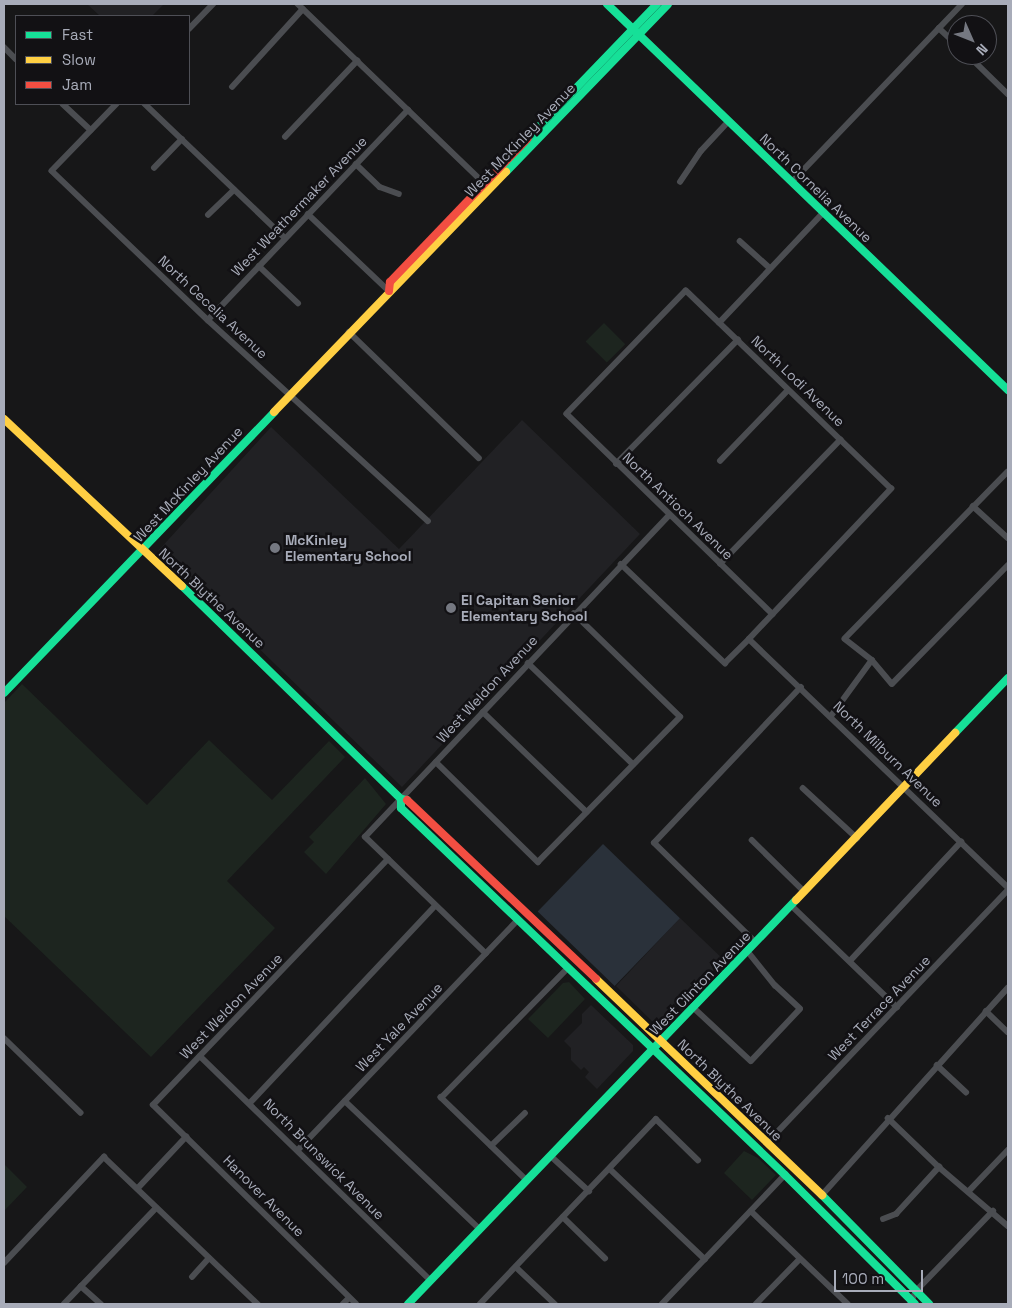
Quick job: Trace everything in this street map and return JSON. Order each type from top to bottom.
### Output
[{"type":"street","points":[[190,28],[213,4]]},
{"type":"street","points":[[298,4],[484,183]]},
{"type":"street","name":"North Cornelia Avenue","points":[[607,4],[1008,390]]},
{"type":"street","name":"West McKinley Avenue","points":[[388,290],[398,287],[636,32],[657,4]]},
{"type":"street","name":"West McKinley Avenue","points":[[4,693],[349,332],[388,290],[390,282],[484,183],[636,32],[668,4]]},
{"type":"street","points":[[792,182],[962,4]]},
{"type":"street","points":[[232,87],[304,9]]},
{"type":"street","points":[[939,28],[947,36]]},
{"type":"street","points":[[4,47],[15,58]]},
{"type":"street","points":[[285,137],[357,61]]},
{"type":"street","points":[[978,65],[1008,94]]},
{"type":"street","points":[[64,105],[91,130]]},
{"type":"street","name":"North Cecelia Avenue","points":[[116,105],[52,171],[208,320],[291,393],[428,521]]},
{"type":"street","points":[[147,105],[285,238]]},
{"type":"street","name":"West Weathermaker Avenue","points":[[208,320],[408,110]]},
{"type":"street","points":[[680,182],[701,150],[729,121]]},
{"type":"street","points":[[154,168],[182,139]]},
{"type":"street","points":[[356,164],[380,187],[399,194]]},
{"type":"street","points":[[208,215],[234,190]]},
{"type":"street","points":[[720,323],[824,212]]},
{"type":"street","points":[[308,214],[388,290]]},
{"type":"street","points":[[740,240],[770,268]]},
{"type":"street","points":[[259,266],[298,303]]},
{"type":"street","name":"North Lodi Avenue","points":[[567,414],[686,292],[892,489],[773,614]]},
{"type":"street","points":[[349,332],[479,458]]},
{"type":"street","points":[[616,464],[738,340]]},
{"type":"street","points":[[720,461],[788,390]]},
{"type":"street","name":"North Antioch Avenue","points":[[567,414],[616,464],[773,614]]},
{"type":"street","name":"North Blythe Avenue","points":[[4,419],[401,799],[410,801],[822,1195],[913,1299]]},
{"type":"street","points":[[720,564],[840,440]]},
{"type":"street","points":[[1008,472],[845,639],[872,660],[892,684],[1008,565]]},
{"type":"street","points":[[973,506],[1008,538]]},
{"type":"street","name":"West Weldon Avenue","points":[[154,1105],[388,859],[365,837],[669,515]]},
{"type":"street","points":[[621,564],[725,663],[773,614]]},
{"type":"street","points":[[436,762],[538,862],[680,717],[574,614]]},
{"type":"street","name":"North Milburn Avenue","points":[[749,639],[906,788],[1008,889]]},
{"type":"street","points":[[831,716],[872,660]]},
{"type":"street","points":[[528,663],[633,764]]},
{"type":"street","name":"West Clinton Avenue","points":[[408,1304],[653,1051],[755,942],[906,788],[1008,678]]},
{"type":"street","points":[[755,942],[654,843],[801,687]]},
{"type":"street","points":[[483,712],[587,812]]},
{"type":"street","points":[[803,788],[857,838]]},
{"type":"street","name":"North Blythe Avenue","points":[[401,799],[402,808],[653,1051],[913,1299],[929,1304]]},
{"type":"street","points":[[752,840],[805,892]]},
{"type":"street","points":[[850,961],[961,842]]},
{"type":"street","points":[[388,859],[486,954]]},
{"type":"street","name":"West Terrace Avenue","points":[[767,1143],[1008,889]]},
{"type":"street","points":[[250,1102],[435,906]]},
{"type":"street","points":[[792,906],[897,1007]]},
{"type":"street","name":"West Yale Avenue","points":[[298,1150],[518,920]]},
{"type":"street","points":[[694,1007],[752,1061],[800,1009],[775,986],[747,952]]},
{"type":"street","points":[[527,1181],[442,1098],[568,968]]},
{"type":"street","points":[[822,1195],[888,1118],[1008,988]]},
{"type":"street","points":[[986,1011],[1008,1032]]},
{"type":"street","points":[[4,1038],[81,1113]]},
{"type":"street","name":"North Brunswick Avenue","points":[[200,1056],[250,1102],[430,1280]]},
{"type":"street","points":[[937,1065],[966,1092]]},
{"type":"street","points":[[345,1101],[480,1229]]},
{"type":"street","name":"Hanover Avenue","points":[[154,1105],[356,1304]]},
{"type":"street","points":[[491,1146],[525,1113]]},
{"type":"street","points":[[888,1118],[939,1168],[969,1190],[1008,1226]]},
{"type":"street","points":[[480,1304],[656,1119],[698,1160]]},
{"type":"street","points":[[138,1187],[186,1137]]},
{"type":"street","points":[[969,1190],[1008,1150]]},
{"type":"street","points":[[4,1264],[104,1156],[258,1304]]},
{"type":"street","points":[[551,1156],[589,1191]]},
{"type":"street","points":[[610,1168],[705,1259]]},
{"type":"street","points":[[883,1219],[896,1214],[939,1168]]},
{"type":"street","points":[[662,1304],[785,1175]]},
{"type":"street","points":[[64,1304],[156,1208]]},
{"type":"street","points":[[750,1211],[799,1260],[848,1304]]},
{"type":"street","points":[[913,1299],[993,1211]]},
{"type":"street","points":[[563,1217],[605,1258]]},
{"type":"street","points":[[192,1277],[209,1258]]},
{"type":"street","points":[[756,1304],[799,1260]]},
{"type":"street","points":[[516,1267],[555,1304]]},
{"type":"street","points":[[81,1286],[101,1304]]},
{"type":"street","points":[[343,1304],[349,1298]]},
{"type":"shaded area","points":[[87,4],[164,4],[153,15],[99,15]]},
{"type":"shaded area","points":[[604,323],[625,344],[607,363],[586,341]]},
{"type":"shaded area","name":"El Capitan Senior Elementary School","points":[[522,420],[640,534],[402,787],[158,551],[271,427],[399,549]]},
{"type":"shaded area","points":[[22,684],[147,805],[209,740],[272,800],[329,741],[345,757],[227,881],[275,928],[151,1057],[4,916],[4,703]]},
{"type":"shaded area","points":[[365,778],[386,804],[326,874],[304,852],[314,842],[309,837]]},
{"type":"shaded area","points":[[603,844],[680,918],[615,986],[538,912]]},
{"type":"shaded area","points":[[680,918],[724,960],[660,1023],[654,1023],[616,986]]},
{"type":"shaded area","points":[[569,982],[585,999],[548,1038],[528,1019],[563,983]]},
{"type":"shaded area","points":[[591,1005],[633,1045],[633,1051],[597,1089],[585,1077],[589,1072],[584,1067],[581,1070],[571,1060],[571,1048],[564,1041],[582,1023],[582,1014]]},
{"type":"shaded area","points":[[744,1151],[758,1158],[776,1175],[752,1200],[724,1173]]},
{"type":"shaded area","points":[[4,1164],[27,1187],[4,1211]]},
{"type":"traffic: fast","points":[[607,4],[1008,390]]},
{"type":"traffic: fast","points":[[528,138],[657,4]]},
{"type":"traffic: fast","points":[[506,172],[668,4]]},
{"type":"traffic: fast","points":[[4,693],[274,412]]},
{"type":"traffic: fast","points":[[182,586],[401,799],[407,800]]},
{"type":"traffic: fast","points":[[955,733],[1008,678]]},
{"type":"traffic: fast","points":[[401,799],[401,808],[785,1175],[915,1304]]},
{"type":"traffic: fast","points":[[408,1304],[796,900]]},
{"type":"traffic: fast","points":[[822,1195],[929,1304]]},
{"type":"traffic: slow","points":[[274,412],[506,172]]},
{"type":"traffic: slow","points":[[4,419],[182,586]]},
{"type":"traffic: slow","points":[[796,900],[955,733]]},
{"type":"traffic: slow","points":[[596,979],[822,1195]]},
{"type":"traffic: jam","points":[[389,291],[390,282],[528,138]]},
{"type":"traffic: jam","points":[[407,800],[596,979]]},
{"type":"place","name":"McKinley Elementary School","points":[[275,548]]},
{"type":"place","name":"El Capitan Senior Elementary School","points":[[451,608]]}]
